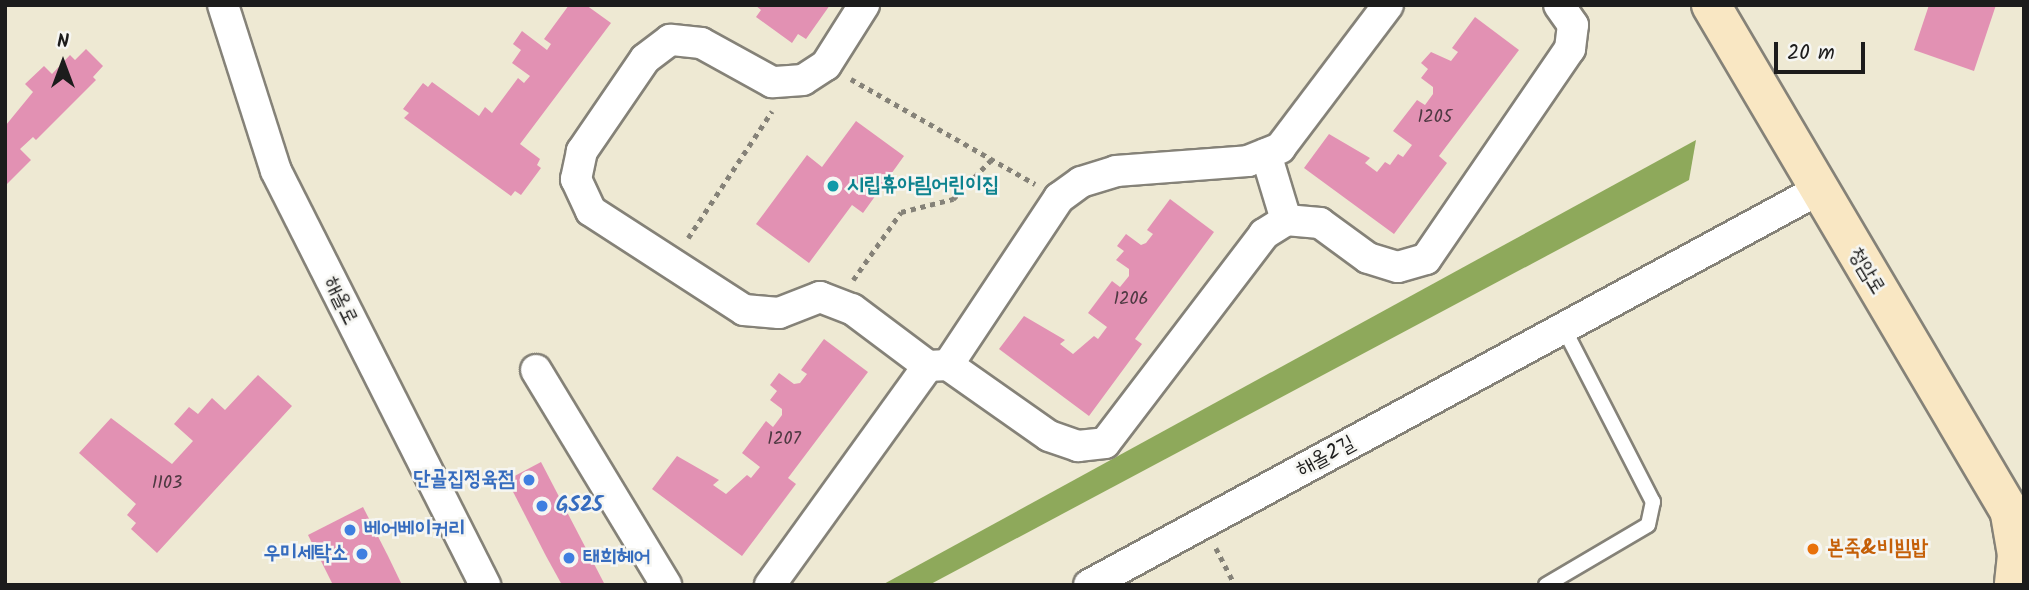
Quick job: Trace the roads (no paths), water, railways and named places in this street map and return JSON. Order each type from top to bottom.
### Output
[{"type":"street","name":"해올로","points":[[223,5],[276,171],[485,585]]},
{"type":"street","points":[[864,5],[826,65],[803,80],[772,82],[701,43],[670,40],[645,59],[582,151],[576,179],[591,211],[744,310],[779,313],[820,297],[852,309],[1049,436],[1078,446],[1105,443],[1264,234],[1286,220],[1320,223],[1368,258],[1398,267],[1426,259],[1570,49],[1573,25],[1559,5]]},
{"type":"street","points":[[770,585],[938,365],[1059,198],[1081,182],[1116,171],[1248,161],[1280,148],[1388,5]]},
{"type":"street","name":"청암로","points":[[1711,5],[1818,190],[2019,525]]},
{"type":"street","points":[[1266,154],[1286,220]]},
{"type":"street","name":"해올2길","points":[[1089,585],[1818,190]]},
{"type":"street","points":[[536,370],[666,585]]},
{"type":"street","points":[[2014,585],[2019,525]]},
{"type":"lane","points":[[1546,585],[1648,525],[1653,502],[1564,329]]},
{"type":"place","name":"시립휴아림어린이집","points":[[833,186]]},
{"type":"place","name":"단골집정육점","points":[[529,480]]},
{"type":"place","name":"GS25","points":[[542,506]]},
{"type":"place","name":"베어베이커리","points":[[350,530]]},
{"type":"place","name":"본죽&비빔밥","points":[[1813,549]]},
{"type":"place","name":"우미세탁소","points":[[362,554]]},
{"type":"place","name":"태희헤어","points":[[569,558]]}]
